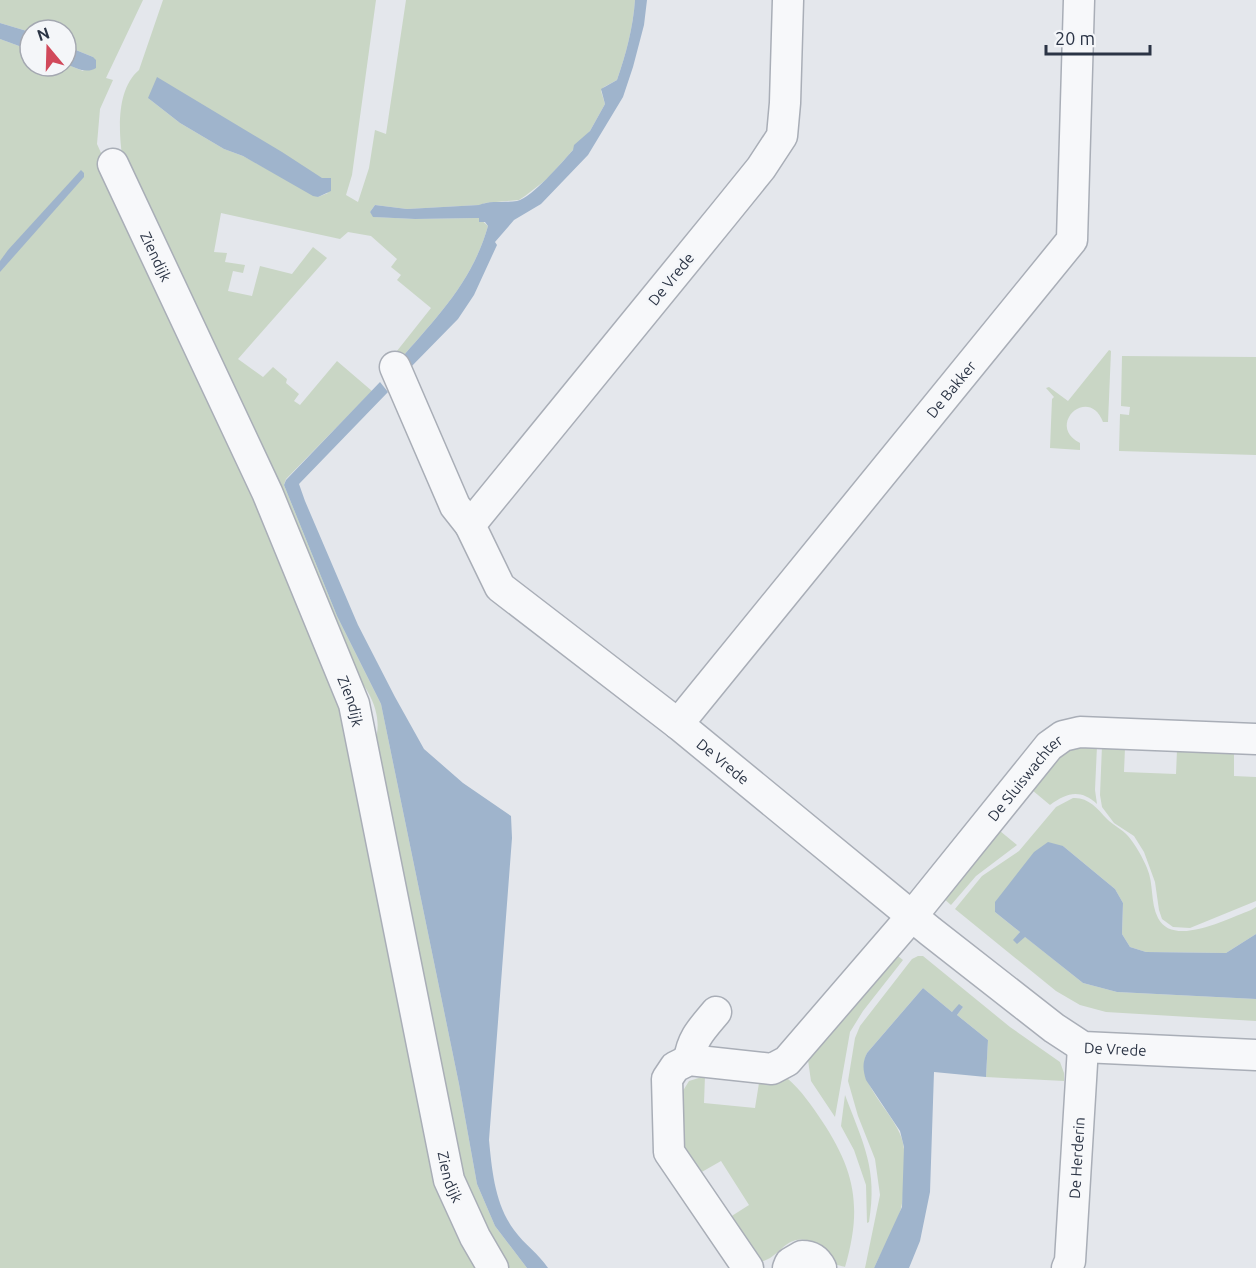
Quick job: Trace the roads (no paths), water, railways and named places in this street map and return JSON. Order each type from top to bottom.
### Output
[{"type":"street","name":"De Vrede","points":[[470,525],[742,192],[782,136],[788,0]]},
{"type":"street","name":"De Bakker","points":[[678,724],[1071,240],[1079,0]]},
{"type":"street","name":"Ziendijk","points":[[113,164],[267,492],[354,704],[449,1180],[475,1238],[494,1268]]},
{"type":"street","name":"De Vrede","points":[[395,367],[455,506],[470,525],[500,587],[678,724],[912,916],[1054,1028],[1083,1047],[1256,1055]]},
{"type":"street","name":"De Sluiswachter","points":[[912,916],[1048,746],[1063,736],[1080,732],[1256,739]]},
{"type":"street","points":[[748,1268],[669,1152],[667,1079],[675,1067],[689,1060],[772,1069],[787,1061],[912,916]]},
{"type":"street","points":[[689,1060],[691,1046],[696,1036],[716,1012]]},
{"type":"street","name":"De Herderin","points":[[1067,1268],[1070,1261],[1083,1047]]},
{"type":"street","points":[[788,1268],[790,1263],[802,1256],[813,1258],[821,1268]]},
{"type":"water","points":[[635,0],[647,0],[644,25],[633,67],[623,97],[588,155],[541,204],[514,220],[495,242],[497,245],[474,295],[458,319],[407,371],[398,362],[439,315],[462,283],[481,246],[488,226],[485,222],[479,222],[479,218],[373,217],[370,212],[375,205],[407,209],[479,205],[517,201],[531,193],[573,150],[574,145],[590,131],[605,104],[601,89],[617,80],[629,41]]},
{"type":"water","points":[[0,23],[18,28],[18,46],[0,39]]},
{"type":"water","points":[[78,51],[96,60],[96,68],[78,69]]},
{"type":"water","points":[[157,77],[322,178],[331,178],[331,191],[318,197],[313,196],[180,123],[148,98]]},
{"type":"water","points":[[81,170],[84,177],[0,272],[0,261],[8,250]]},
{"type":"water","points":[[380,382],[388,392],[299,484],[358,625],[424,749],[463,783],[511,816],[512,838],[489,1140],[493,1175],[502,1209],[514,1230],[548,1268],[527,1268],[495,1226],[477,1184],[459,1084],[381,704],[337,616],[284,485],[286,480]]},
{"type":"water","points":[[1048,842],[1063,846],[1115,889],[1123,903],[1122,934],[1130,947],[1146,952],[1226,953],[1256,934],[1256,999],[1117,992],[1083,983],[1025,937],[1017,944],[1013,940],[1020,932],[995,912],[995,902],[1034,852]]},
{"type":"water","points":[[923,988],[952,1012],[959,1004],[963,1007],[957,1015],[988,1040],[986,1077],[934,1072],[930,1192],[920,1241],[909,1268],[874,1268],[902,1207],[904,1147],[900,1131],[866,1080],[864,1063],[867,1053]]}]
